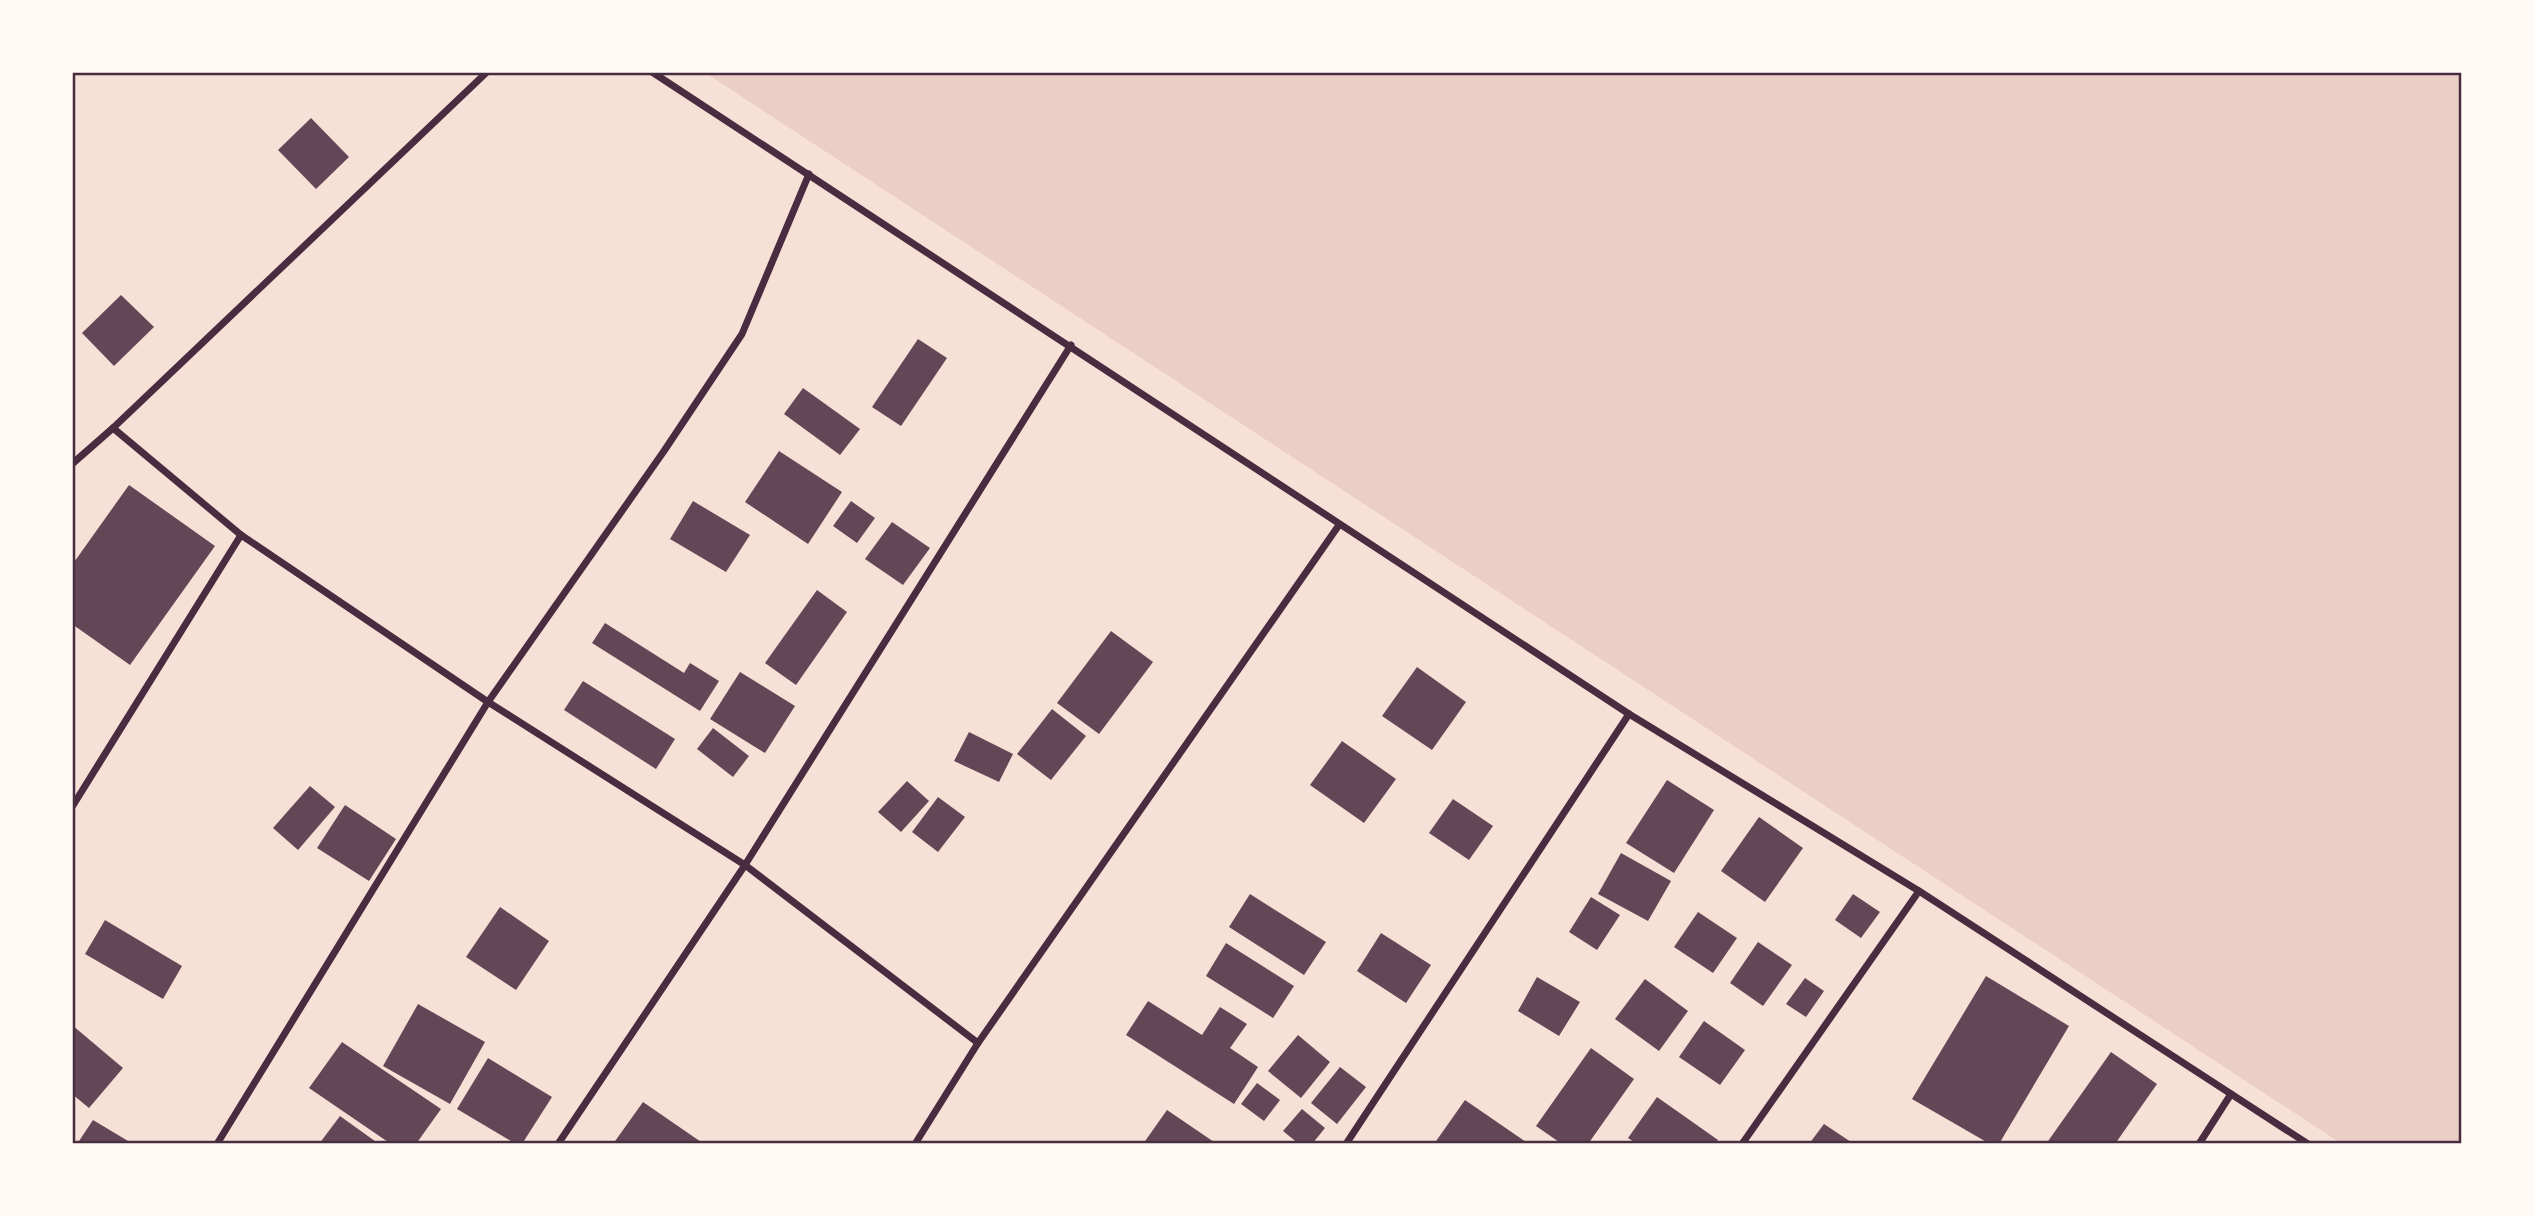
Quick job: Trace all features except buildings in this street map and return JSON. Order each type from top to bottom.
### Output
[{"type":"street","points":[[72,464],[487,72]]},
{"type":"street","points":[[652,72],[1629,714],[1919,891],[2308,1144]]},
{"type":"street","points":[[217,1144],[488,702],[664,451],[742,334],[809,174]]},
{"type":"street","points":[[558,1144],[745,865],[1071,345]]},
{"type":"street","points":[[113,428],[241,535],[488,702],[745,865],[978,1042]]},
{"type":"street","points":[[915,1144],[978,1042],[1339,525]]},
{"type":"street","points":[[72,807],[241,535]]},
{"type":"street","points":[[1346,1144],[1629,714]]},
{"type":"street","points":[[1742,1144],[1919,891]]},
{"type":"street","points":[[2199,1144],[2231,1094]]},
{"type":"shaded area","points":[[704,72],[2462,72],[2462,1144],[2342,1144]]}]
